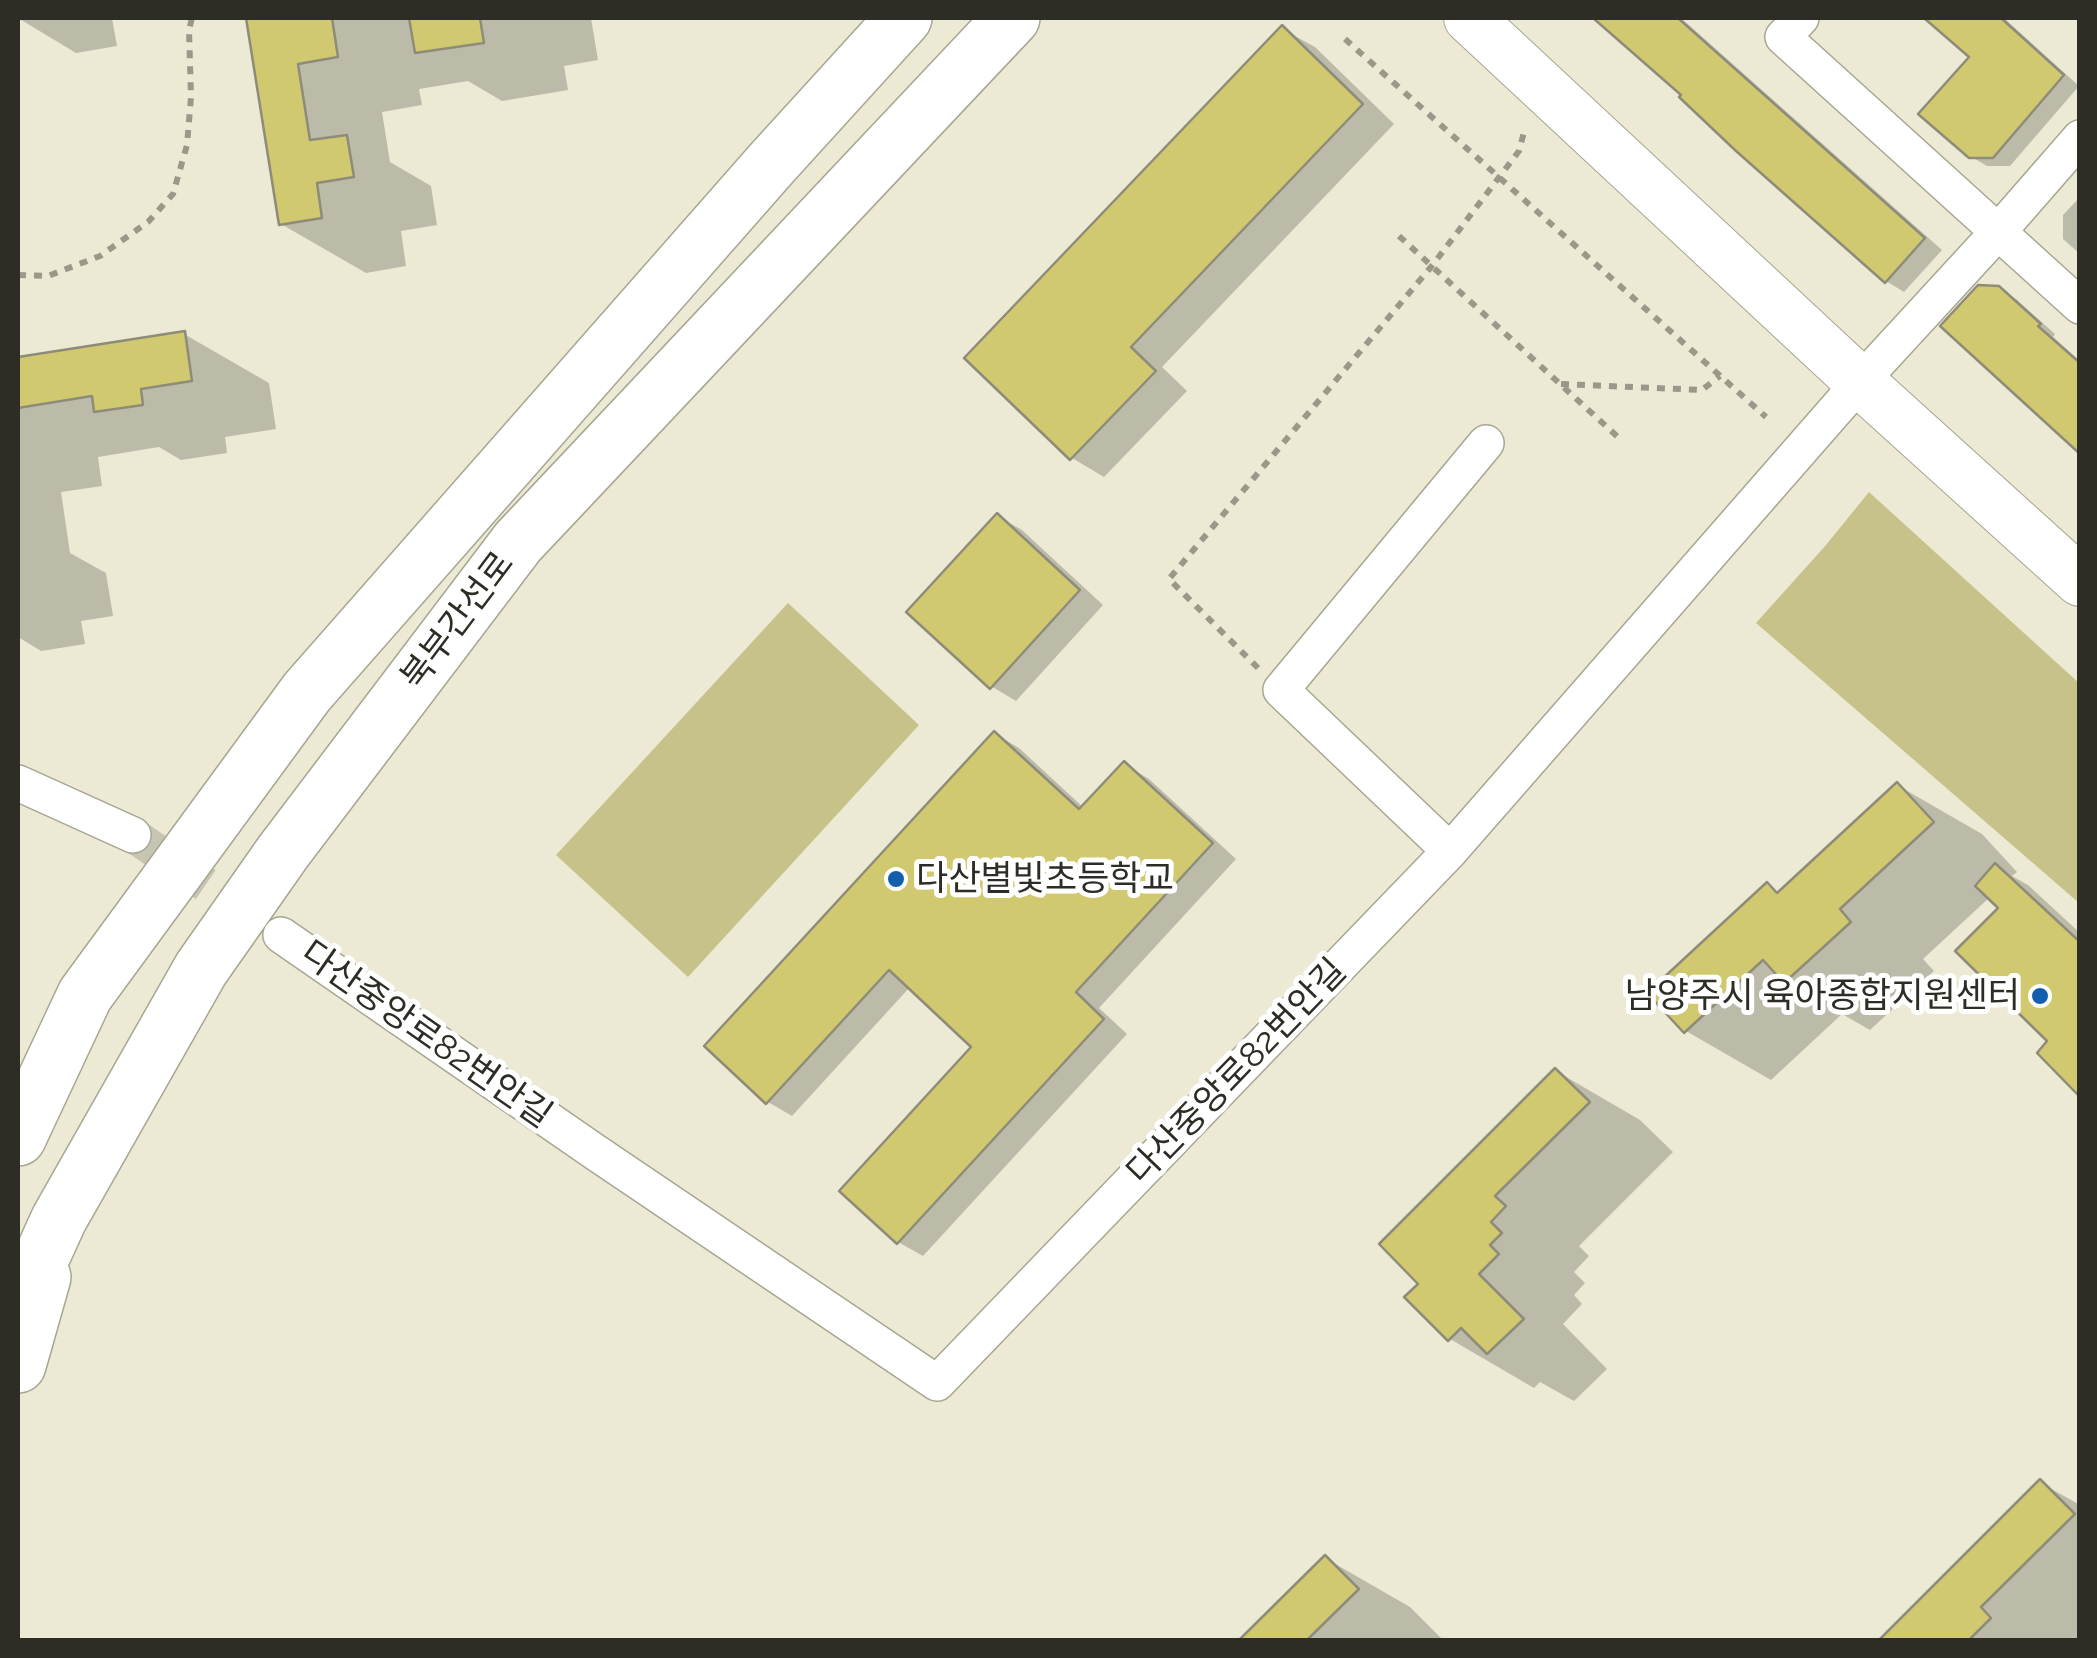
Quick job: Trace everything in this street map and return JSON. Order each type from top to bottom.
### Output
[{"type":"highway","name":"북부간선로","points":[[18,1138],[85,996],[307,692],[904,18]]},
{"type":"highway","name":"북부간선로","points":[[18,1309],[59,1219],[201,968],[283,852],[518,542],[1012,18]]},
{"type":"highway","points":[[18,1089],[85,996]]},
{"type":"highway","points":[[18,1366],[59,1219]]},
{"type":"street","points":[[1469,18],[2080,581]]},
{"type":"street","points":[[1782,24],[2080,306]]},
{"type":"street","name":"다산중앙로82번안길","points":[[281,936],[938,1383],[1450,851],[1860,382],[2080,138]]},
{"type":"street","points":[[1450,851],[1281,690],[1486,443]]},
{"type":"street","points":[[18,783],[133,835]]},
{"type":"path","points":[[18,276],[48,276],[100,256],[148,222],[173,194],[187,144],[192,96],[192,18]]},
{"type":"path","points":[[1345,39],[1766,418]]},
{"type":"path","points":[[1281,690],[1169,579],[1431,266],[1519,151],[1524,132]]},
{"type":"path","points":[[1399,236],[1620,439]]},
{"type":"path","points":[[1559,384],[1702,390],[1720,376]]},
{"type":"shaded area","points":[[1869,492],[2079,683],[2079,903],[1756,623]]},
{"type":"shaded area","points":[[788,603],[919,725],[688,977],[556,855]]},
{"type":"building","points":[[246,18],[332,18],[338,57],[298,64],[310,140],[347,135],[354,177],[317,183],[322,218],[279,225]]},
{"type":"building","points":[[409,18],[480,18],[484,43],[415,53]]},
{"type":"building","points":[[1593,18],[1678,18],[1925,238],[1885,283]]},
{"type":"building","points":[[1924,18],[2001,18],[2064,75],[1993,158],[1969,158],[1918,114],[1969,57]]},
{"type":"building","points":[[1282,25],[1363,104],[1131,347],[1156,371],[1070,460],[964,358]]},
{"type":"building","points":[[1978,285],[1999,286],[2080,363],[2080,454],[1940,326]]},
{"type":"building","points":[[185,331],[192,381],[141,389],[143,405],[94,412],[92,396],[18,408],[18,357]]},
{"type":"building","points":[[997,513],[1080,590],[990,689],[906,612]]},
{"type":"building","points":[[994,731],[1079,809],[1124,761],[1213,843],[1076,992],[1104,1019],[897,1244],[839,1191],[971,1047],[889,970],[766,1104],[704,1046]]},
{"type":"building","points":[[1897,782],[1934,822],[1840,909],[1851,922],[1784,983],[1763,960],[1684,1033],[1647,993],[1767,882],[1777,893]]},
{"type":"building","name":"남양주시 육아종합지원센터","points":[[1995,863],[2080,942],[2080,1097],[2037,1053],[2047,1041],[1955,951],[1998,908],[1975,886]]},
{"type":"building","points":[[1555,1068],[1590,1102],[1495,1196],[1506,1206],[1491,1222],[1502,1233],[1490,1245],[1499,1254],[1479,1274],[1524,1319],[1487,1354],[1461,1328],[1448,1341],[1404,1297],[1418,1284],[1379,1244]]},
{"type":"building","points":[[2040,1479],[2075,1514],[1981,1607],[1991,1618],[1969,1640],[1879,1640]]},
{"type":"building","points":[[1325,1555],[1359,1589],[1307,1640],[1239,1640]]},
{"type":"tunnel","points":[[133,835],[259,921]]},
{"type":"place","name":"다산별빛초등학교","points":[[896,879]]},
{"type":"place","name":"남양주시 육아종합지원센터","points":[[2040,996]]}]
